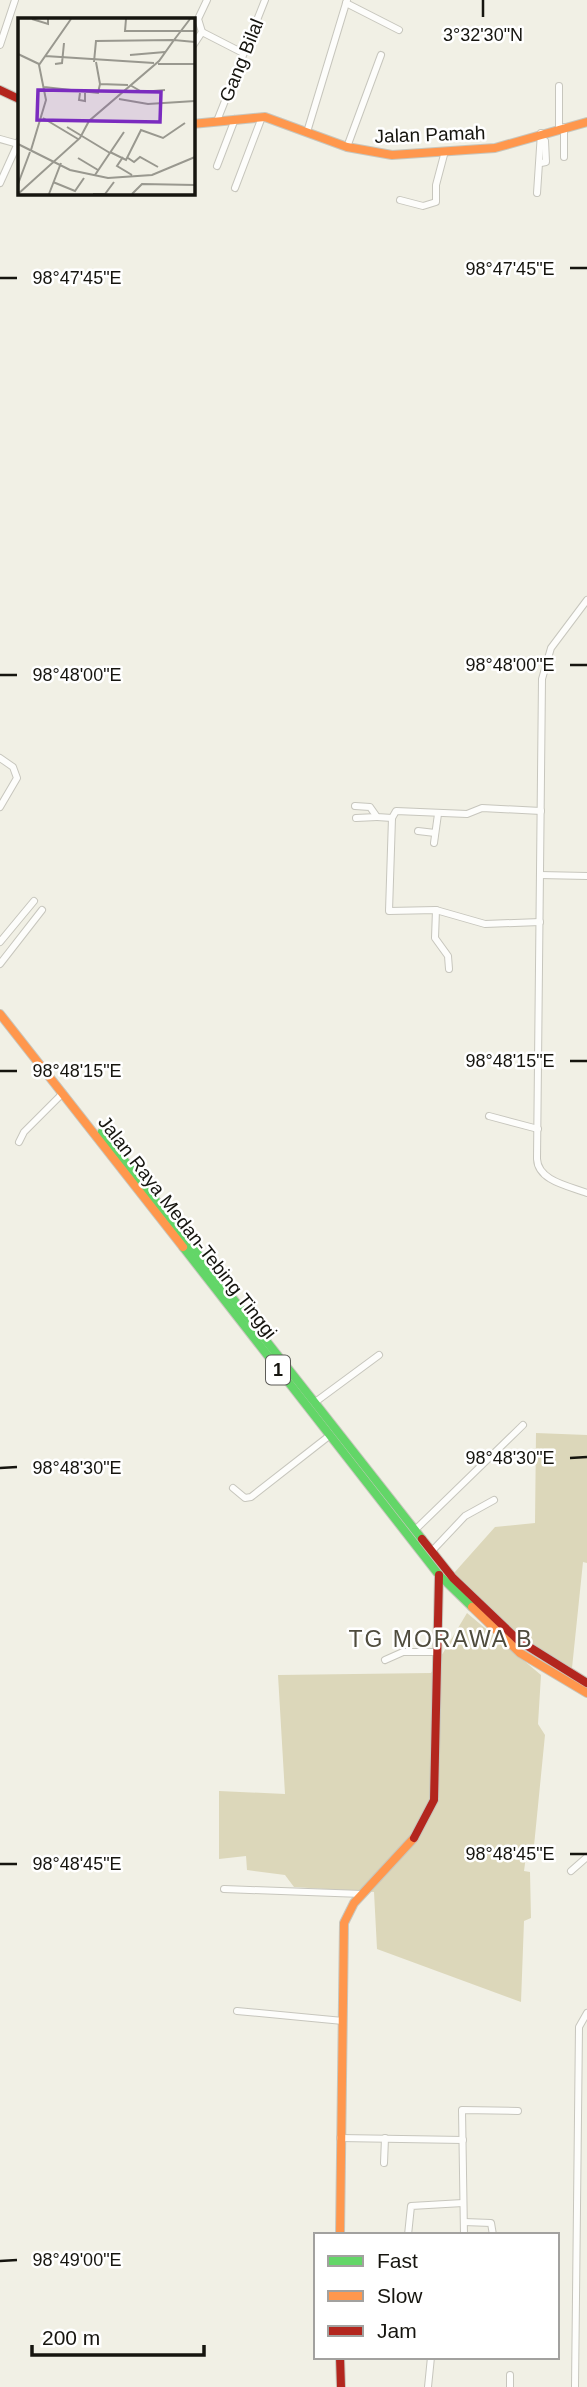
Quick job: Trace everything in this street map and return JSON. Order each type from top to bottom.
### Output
[{"type":"main road","points":[[0,90],[18,99]]},
{"type":"main road","name":"Jalan Pamah","points":[[194,124],[262,117],[346,147],[387,155],[495,148],[543,132],[587,122]]},
{"type":"main road","name":"Jalan Raya Medan-Tebing Tinggi","points":[[0,1004],[54,1068],[314,1403],[467,1594],[503,1629],[587,1683]]},
{"type":"main road","name":"Jalan Raya Medan-Tebing Tinggi","points":[[0,1014],[439,1576],[520,1653],[587,1693]]},
{"type":"main road","points":[[340,2233],[344,1923],[362,1894],[404,1851],[421,1828],[434,1800],[439,1576]]},
{"type":"main road","points":[[340,2359],[341,2387]]},
{"type":"street","points":[[0,45],[15,0]]},
{"type":"street","points":[[207,0],[198,19],[202,32],[243,53]]},
{"type":"street","name":"Gang Bilal","points":[[217,121],[265,0]]},
{"type":"street","points":[[337,0],[398,30]]},
{"type":"street","points":[[307,132],[346,4]]},
{"type":"street","points":[[194,44],[202,32]]},
{"type":"street","points":[[346,147],[381,55]]},
{"type":"street","points":[[559,86],[564,156]]},
{"type":"street","points":[[235,188],[262,117]]},
{"type":"street","points":[[217,166],[235,118]]},
{"type":"street","points":[[537,193],[543,132]]},
{"type":"street","points":[[0,139],[18,142],[0,183]]},
{"type":"street","points":[[400,200],[423,206],[436,202],[436,185],[445,151]]},
{"type":"street","points":[[587,600],[556,639],[545,667],[541,698],[538,1129],[540,1171],[587,1193]]},
{"type":"street","points":[[0,758],[13,767],[16,775],[1,803]]},
{"type":"street","points":[[355,806],[370,807],[377,817]]},
{"type":"street","points":[[540,922],[485,924],[436,910],[389,911],[392,818],[398,810],[438,814],[467,814],[481,808],[541,811]]},
{"type":"street","points":[[435,843],[438,814]]},
{"type":"street","points":[[356,818],[392,818]]},
{"type":"street","points":[[418,831],[435,833]]},
{"type":"street","points":[[540,875],[587,876]]},
{"type":"street","points":[[0,942],[34,901]]},
{"type":"street","points":[[0,964],[42,909]]},
{"type":"street","points":[[436,910],[436,941],[448,956],[449,969]]},
{"type":"street","points":[[19,1142],[24,1132],[64,1093]]},
{"type":"street","points":[[489,1116],[538,1129]]},
{"type":"street","points":[[314,1403],[379,1355]]},
{"type":"street","points":[[415,1530],[523,1425]]},
{"type":"street","points":[[233,1488],[245,1498],[251,1497],[329,1436]]},
{"type":"street","points":[[432,1551],[464,1516],[494,1500]]},
{"type":"street","points":[[385,1660],[403,1652],[436,1651]]},
{"type":"street","points":[[571,1871],[587,1857]]},
{"type":"street","points":[[224,1889],[362,1894]]},
{"type":"street","points":[[237,2011],[343,2021]]},
{"type":"street","points":[[575,2387],[579,2027],[587,2013]]},
{"type":"street","points":[[464,2233],[463,2110],[518,2111]]},
{"type":"street","points":[[340,2138],[463,2140]]},
{"type":"street","points":[[384,2163],[385,2138]]},
{"type":"street","points":[[408,2233],[411,2206],[463,2203]]},
{"type":"street","points":[[464,2222],[491,2223],[493,2233]]},
{"type":"street","points":[[428,2387],[431,2359]]},
{"type":"street","points":[[510,2375],[510,2387]]},
{"type":"shaded area","points":[[536,1433],[587,1435],[587,1563],[583,1562],[572,1668],[515,1633],[454,1573],[495,1527],[535,1523]]},
{"type":"shaded area","points":[[467,1613],[541,1675],[538,1724],[545,1735],[533,1856],[526,1856],[524,1871],[530,1872],[531,1918],[524,1921],[521,2002],[377,1949],[374,1892],[294,1887],[285,1875],[247,1870],[246,1856],[219,1859],[219,1791],[285,1794],[278,1675],[431,1673]]},
{"type":"traffic: fast","points":[[102,1132],[422,1539]]},
{"type":"traffic: fast","points":[[183,1247],[439,1575],[472,1607]]},
{"type":"traffic: slow","points":[[194,124],[265,117],[347,147],[392,155],[495,148],[587,122]]},
{"type":"traffic: slow","points":[[0,1014],[183,1247]]},
{"type":"traffic: slow","points":[[472,1607],[520,1653],[587,1693]]},
{"type":"traffic: slow","points":[[340,2233],[344,1923],[354,1903],[414,1838]]},
{"type":"traffic: jam","points":[[0,90],[18,99]]},
{"type":"traffic: jam","points":[[422,1539],[453,1578],[518,1640],[587,1683]]},
{"type":"traffic: jam","points":[[414,1838],[434,1800],[439,1575]]},
{"type":"traffic: jam","points":[[340,2359],[341,2387]]},
{"type":"district","name":"TG MORAWA B","points":[[441,1639]]}]
